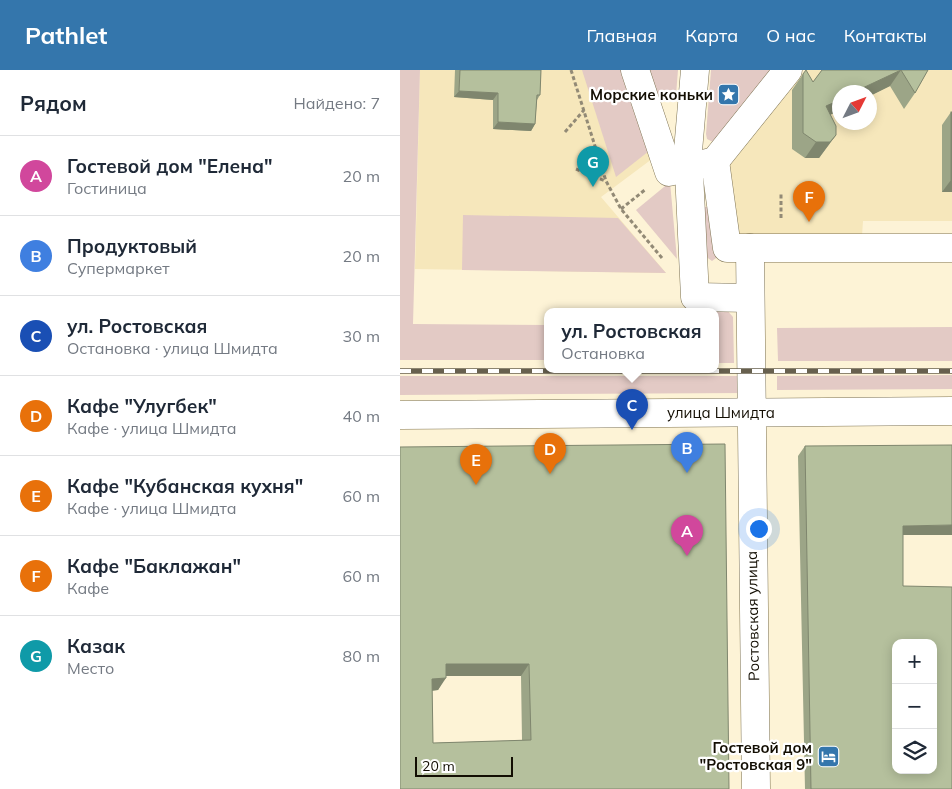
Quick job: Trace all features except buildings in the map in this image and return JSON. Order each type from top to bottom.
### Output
[{"type":"street","points":[[635,70],[679,169],[695,297],[750,292]]},
{"type":"street","points":[[679,169],[688,151],[695,70]]},
{"type":"street","points":[[679,169],[716,161],[788,70]]},
{"type":"street","points":[[716,161],[727,248],[952,248]]},
{"type":"street","name":"Ростовская улица","points":[[750,248],[750,412],[756,789]]},
{"type":"street","name":"улица Шмидта","points":[[400,415],[952,411]]},
{"type":"path","points":[[571,70],[606,181],[621,209],[664,260]]},
{"type":"path","points":[[565,132],[584,110]]},
{"type":"path","points":[[576,169],[606,181]]},
{"type":"shaded area","points":[[400,70],[420,70],[413,324],[544,325],[544,360],[400,360]]},
{"type":"shaded area","points":[[420,70],[627,70],[656,156],[601,197],[666,273],[415,269]]},
{"type":"shaded area","points":[[582,70],[622,70],[649,151],[616,177]]},
{"type":"shaded area","points":[[649,70],[678,70],[676,95],[669,100],[659,98]]},
{"type":"shaded area","points":[[711,70],[774,70],[713,142],[707,139],[706,134]]},
{"type":"shaded area","points":[[805,70],[952,70],[952,221],[863,221],[862,236],[735,234],[727,168]]},
{"type":"shaded area","points":[[670,182],[677,259],[636,210]]},
{"type":"shaded area","points":[[703,207],[712,207],[719,256],[712,261],[705,256]]},
{"type":"shaded area","points":[[463,215],[618,218],[666,273],[462,270]]},
{"type":"shaded area","points":[[709,306],[725,308],[733,317],[734,363],[719,363],[719,308],[709,308]]},
{"type":"shaded area","points":[[952,327],[952,361],[778,361],[777,328]]},
{"type":"shaded area","points":[[952,375],[952,389],[777,390],[777,376]]},
{"type":"shaded area","points":[[400,376],[744,376],[744,393],[400,395]]},
{"type":"railway","points":[[400,371],[544,371]]},
{"type":"railway","points":[[719,371],[952,371]]},
{"type":"place","name":"Морские коньки","points":[[729,95]]},
{"type":"place","name":"Казак","points":[[593,187]]},
{"type":"place","name":"Кафе \"Баклажан\"","points":[[809,222]]},
{"type":"place","name":"ул. Ростовская","points":[[632,430]]},
{"type":"place","name":"Продуктовый","points":[[687,473]]},
{"type":"place","name":"Кафе \"Улугбек\"","points":[[550,474]]},
{"type":"place","name":"Кафе \"Кубанская кухня\"","points":[[476,485]]},
{"type":"place","name":"Гостевой дом \"Елена\"","points":[[687,556]]},
{"type":"place","name":"Гостевой дом \"Ростовская 9\"","points":[[828,757]]}]
